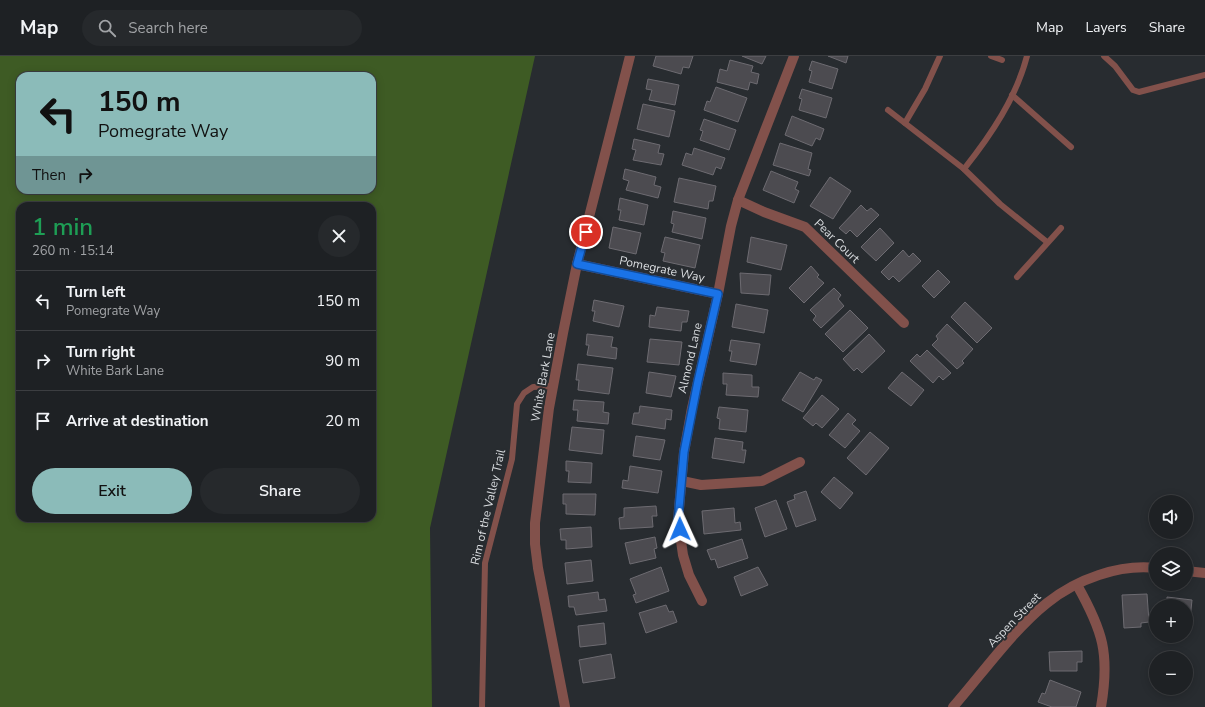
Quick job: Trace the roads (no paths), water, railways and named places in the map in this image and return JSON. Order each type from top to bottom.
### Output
[{"type":"street","name":"White Bark Lane","points":[[565,707],[541,586],[535,544],[535,523],[553,386],[577,264],[630,56]]},
{"type":"street","name":"Almond Lane","points":[[702,601],[689,575],[683,555],[678,520],[684,452],[692,408],[718,294],[726,247],[738,200],[794,56]]},
{"type":"street","name":"Pear Court","points":[[738,200],[764,212],[805,227],[904,323]]},
{"type":"street","name":"Pomegrate Way","points":[[577,264],[718,294]]},
{"type":"street","points":[[682,482],[702,485],[762,481],[800,462]]},
{"type":"street","name":"Aspen Street","points":[[953,707],[1017,633],[1047,603],[1077,585],[1106,573],[1142,566],[1149,567]]},
{"type":"street","points":[[1193,572],[1205,573]]},
{"type":"street","points":[[1077,585],[1095,620],[1105,652],[1106,670],[1102,707]]},
{"type":"lane","points":[[905,123],[925,89],[940,56]]},
{"type":"lane","points":[[991,56],[1002,60]]},
{"type":"lane","points":[[964,169],[1001,117],[1012,96],[1027,56]]},
{"type":"lane","points":[[1104,56],[1115,66],[1133,90],[1139,92],[1205,75]]},
{"type":"lane","points":[[1012,96],[1071,147]]},
{"type":"lane","points":[[888,110],[964,169],[1000,204],[1048,242]]},
{"type":"lane","points":[[1017,277],[1061,228]]},
{"type":"lane","name":"Rim of the Valley Trail","points":[[482,707],[485,563],[512,459],[517,404],[524,393],[533,387],[553,386]]}]
